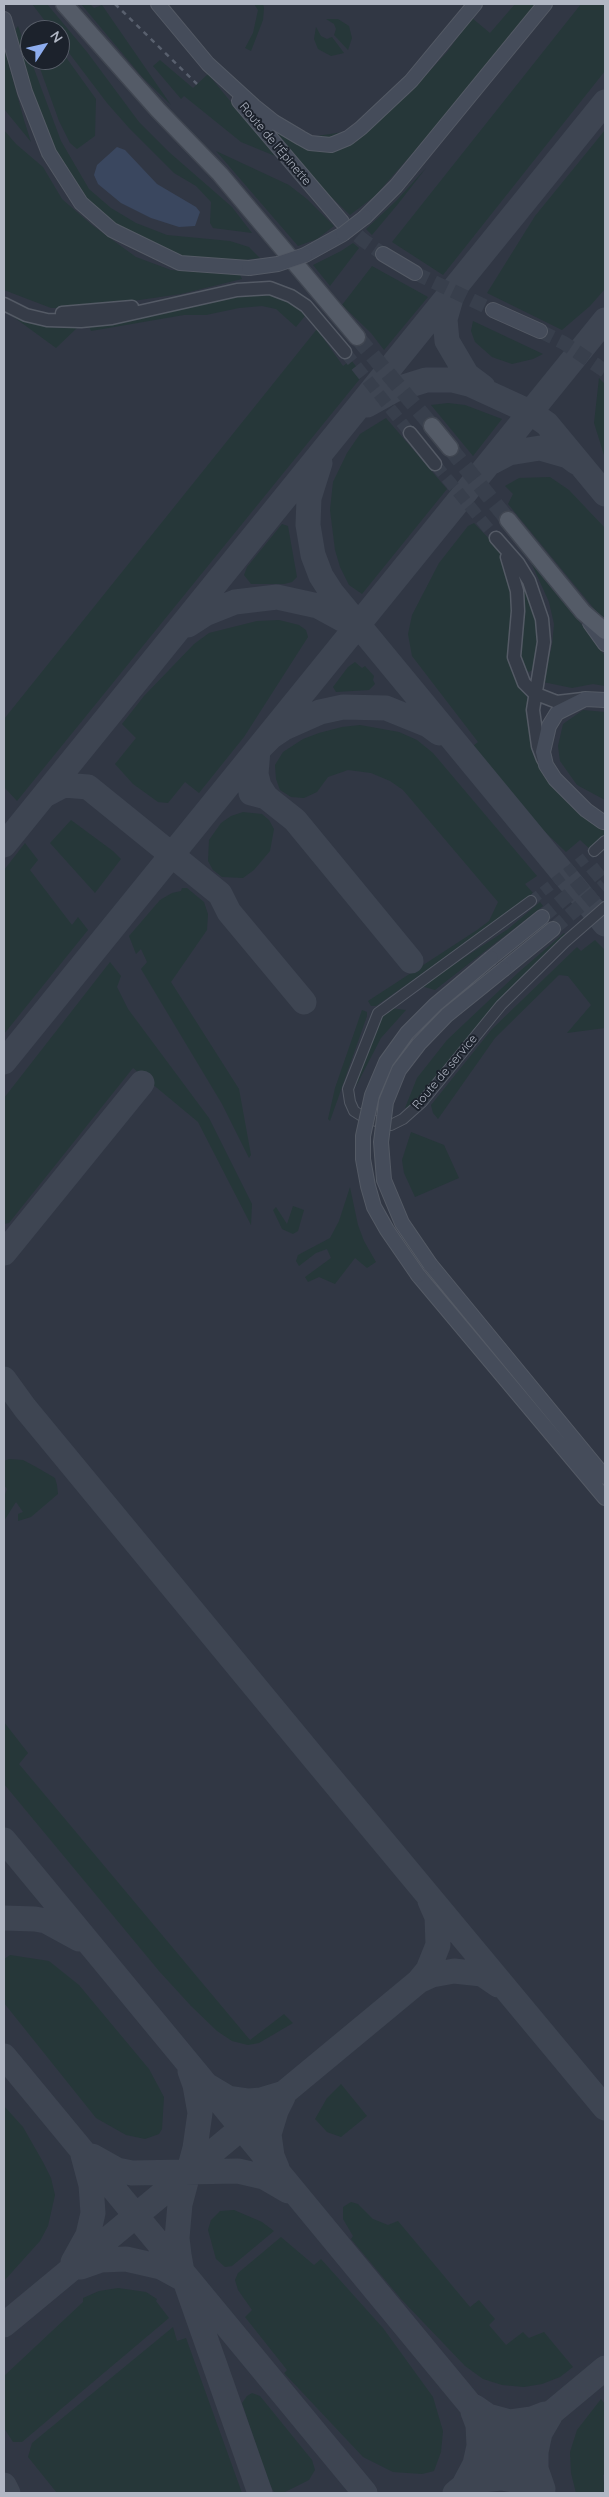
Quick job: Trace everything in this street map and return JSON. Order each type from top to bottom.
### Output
[{"type":"main road","points":[[64,4],[158,110],[220,174],[357,337]]},
{"type":"main road","points":[[158,4],[208,64],[274,122],[310,142],[331,146],[348,138],[361,128],[411,81],[475,4]]},
{"type":"main road","points":[[4,19],[25,92],[49,153],[81,203],[112,230],[180,263],[249,268],[278,264],[305,255],[343,228],[365,217],[396,186],[545,4]]},
{"type":"main road","name":"Route de l'Épinette","points":[[208,64],[343,228]]},
{"type":"main road","points":[[383,254],[415,273]]},
{"type":"main road","points":[[493,310],[540,331]]},
{"type":"main road","points":[[432,426],[450,448]]},
{"type":"main road","points":[[508,520],[582,612],[605,644]]},
{"type":"main road","points":[[582,612],[605,631]]},
{"type":"main road","points":[[604,817],[571,795],[555,779],[546,765],[543,752],[549,726],[557,714],[584,699],[605,700]]},
{"type":"main road","points":[[542,917],[435,1005],[407,1033],[386,1062],[372,1095],[363,1136],[364,1159],[374,1207],[387,1230],[418,1275],[605,1498]]},
{"type":"main road","points":[[553,929],[447,1015],[419,1044],[399,1070],[386,1102],[381,1142],[383,1171],[384,1180],[402,1223],[430,1264],[605,1477]]},
{"type":"street","points":[[4,304],[26,315],[47,320],[80,321],[129,315],[237,290],[270,288],[291,296],[306,306],[345,352]]},
{"type":"street","points":[[4,295],[37,311],[60,313],[192,300]]},
{"type":"street","points":[[410,433],[435,464]]},
{"type":"street","points":[[546,765],[538,746],[535,728],[534,693],[544,642],[542,619],[530,581],[518,563],[496,538],[513,572],[517,591],[518,612],[513,646],[515,664],[524,683],[534,693],[557,702],[584,699]]},
{"type":"street","points":[[594,851],[605,841]]},
{"type":"street","name":"Route de service","points":[[531,901],[378,1013],[348,1089],[354,1111],[365,1118],[391,1125],[403,1119],[422,1102],[500,1005],[565,942],[605,907]]},
{"type":"shaded area","points":[[4,4],[605,4],[605,2493],[4,2493]]},
{"type":"shaded area","points":[[32,4],[47,4],[60,20],[44,20]]},
{"type":"shaded area","points":[[81,4],[90,4],[94,8],[102,5],[171,105],[143,78]]},
{"type":"shaded area","points":[[254,4],[263,4],[264,8],[263,20],[251,51],[245,48],[253,33],[258,10]]},
{"type":"shaded area","points":[[515,4],[536,4],[438,124],[375,196],[350,215],[321,187],[278,134],[310,137],[350,131],[379,118],[408,95],[447,52],[472,18],[490,33]]},
{"type":"shaded area","points":[[581,4],[605,4],[605,71],[443,275],[392,242]]},
{"type":"shaded area","points":[[326,19],[338,19],[349,26],[352,38],[348,50],[334,35],[336,29],[334,24]]},
{"type":"shaded area","points":[[18,26],[20,31],[20,55],[13,33]]},
{"type":"shaded area","points":[[316,27],[321,36],[327,39],[332,37],[344,53],[331,56],[318,49],[314,39]]},
{"type":"shaded area","points":[[70,32],[139,122],[169,152],[232,207],[252,233],[213,228],[210,223],[211,202],[196,186],[174,173],[107,103],[70,54]]},
{"type":"shaded area","points":[[4,48],[24,120],[31,142],[4,109]]},
{"type":"shaded area","points":[[160,60],[193,88],[208,74],[275,156],[241,142],[184,96],[181,99],[153,66]]},
{"type":"shaded area","points":[[70,63],[96,99],[95,136],[77,149],[70,143],[59,121],[41,70],[70,70]]},
{"type":"shaded area","points":[[25,70],[34,70],[61,141],[89,189],[111,208],[136,223],[167,235],[230,241],[249,247],[260,258],[227,262],[182,257],[118,228],[76,189],[44,130]]},
{"type":"shaded area","points":[[4,130],[16,144],[43,167],[62,199],[92,225],[136,257],[171,270],[240,275],[242,279],[181,294],[84,308],[51,308],[4,290]]},
{"type":"shaded area","points":[[605,130],[605,289],[590,306],[562,330],[487,293],[535,216]]},
{"type":"shaded area","points":[[216,151],[289,185],[307,199],[334,226],[317,239],[298,246]]},
{"type":"shaded area","points":[[426,168],[372,235],[366,229],[396,201]]},
{"type":"shaded area","points":[[353,243],[359,248],[330,286],[313,265]]},
{"type":"shaded area","points":[[372,266],[428,297],[384,350],[371,333],[342,305]]},
{"type":"shaded area","points":[[267,292],[294,303],[305,316],[296,327],[276,309],[262,306],[239,308],[206,315],[184,315],[91,331],[89,326],[249,293]]},
{"type":"shaded area","points":[[4,310],[57,328],[77,328],[56,348]]},
{"type":"shaded area","points":[[473,321],[543,354],[533,359],[512,364],[492,357],[475,342],[471,331]]},
{"type":"shaded area","points":[[317,329],[343,366],[351,360],[363,375],[17,801],[4,787],[4,719]]},
{"type":"shaded area","points":[[599,378],[605,384],[605,458],[594,423]]},
{"type":"shaded area","points":[[448,403],[465,405],[502,419],[473,456],[431,405]]},
{"type":"shaded area","points":[[386,418],[447,489],[362,594],[349,585],[340,567],[335,550],[330,510],[333,482],[347,453],[360,434]]},
{"type":"shaded area","points":[[550,477],[569,490],[605,528],[605,622],[508,504],[513,494],[505,486],[519,478]]},
{"type":"shaded area","points":[[474,523],[497,547],[508,569],[514,596],[515,674],[527,697],[534,748],[567,799],[605,832],[605,835],[591,850],[580,840],[566,852],[471,761],[474,745],[478,742],[412,656],[408,634],[412,615],[439,563],[468,526]]},
{"type":"shaded area","points":[[282,524],[288,526],[297,577],[292,582],[284,584],[251,584],[244,575],[247,567]]},
{"type":"shaded area","points":[[530,560],[544,574],[605,656],[605,686],[593,684],[572,688],[543,682],[552,645],[554,624],[549,602]]},
{"type":"shaded area","points":[[519,572],[533,598],[539,635],[534,669],[529,672],[525,669],[519,652],[524,602]]},
{"type":"shaded area","points":[[279,620],[299,625],[306,630],[308,637],[244,737],[199,793],[185,782],[168,803],[158,802],[133,784],[115,764],[136,738],[122,724],[144,696],[194,644],[209,633],[257,621]]},
{"type":"shaded area","points":[[355,662],[362,668],[365,666],[374,676],[375,684],[369,690],[336,692],[333,687],[348,667]]},
{"type":"shaded area","points":[[583,710],[605,712],[605,800],[577,785],[560,761],[558,746],[563,724]]},
{"type":"shaded area","points":[[360,725],[399,732],[417,740],[433,753],[537,876],[525,884],[533,893],[376,1006],[371,1006],[368,1001],[489,921],[498,902],[403,790],[390,781],[371,773],[348,770],[328,777],[317,792],[304,798],[291,797],[280,790],[276,779],[275,765],[283,752],[303,739],[319,733]]},
{"type":"shaded area","points":[[243,812],[262,814],[269,820],[274,829],[270,851],[254,870],[243,878],[222,877],[213,870],[208,861],[209,840],[221,823],[231,816]]},
{"type":"shaded area","points":[[71,820],[121,859],[95,893],[50,843]]},
{"type":"shaded area","points":[[25,843],[38,860],[30,870],[72,925],[78,917],[88,930],[4,1034],[4,870]]},
{"type":"shaded area","points":[[182,888],[187,888],[204,902],[208,914],[207,930],[171,982],[239,1089],[251,1155],[249,1158],[222,1104],[141,969],[147,962],[141,949],[136,954],[129,936],[160,900],[172,893],[181,891]]},
{"type":"shaded area","points":[[540,902],[543,906],[435,990],[421,986],[508,929]]},
{"type":"shaded area","points":[[564,933],[567,936],[506,994],[414,1105],[405,1108],[417,1078],[447,1040],[520,971]]},
{"type":"shaded area","points":[[595,940],[605,950],[605,1028],[567,1033],[591,1005],[568,976],[559,975],[495,1038],[438,1119],[433,1113],[431,1105],[492,1029],[577,947],[581,951]]},
{"type":"shaded area","points":[[110,962],[121,976],[117,987],[128,1009],[209,1118],[252,1204],[251,1225],[198,1122],[133,1068],[9,1223],[4,1224],[4,1098]]},
{"type":"shaded area","points":[[390,1008],[406,1010],[381,1038],[355,1088],[375,1027]]},
{"type":"shaded area","points":[[362,1010],[367,1012],[367,1016],[330,1121],[328,1119],[335,1088]]},
{"type":"shaded area","points":[[411,1132],[444,1145],[459,1178],[415,1197],[404,1173],[402,1160]]},
{"type":"shaded area","points":[[350,1187],[358,1225],[364,1241],[376,1262],[367,1268],[355,1258],[335,1284],[319,1277],[308,1282],[305,1277],[331,1258],[327,1249],[316,1253],[299,1266],[296,1261],[298,1255],[330,1238],[339,1221]]},
{"type":"shaded area","points":[[293,1206],[304,1210],[298,1231],[293,1234],[282,1229],[273,1210],[276,1207],[287,1224]]},
{"type":"shaded area","points":[[9,1459],[23,1460],[38,1468],[55,1478],[57,1485],[58,1494],[31,1517],[18,1521],[18,1514],[23,1512],[16,1502],[4,1521],[4,1497],[7,1489],[4,1485],[4,1461]]},
{"type":"shaded area","points":[[4,1722],[28,1753],[19,1764],[250,2040],[284,2014],[293,2023],[259,2043],[248,2045],[232,2041],[217,2031],[191,2006],[159,1971],[4,1784]]},
{"type":"shaded area","points":[[10,1955],[49,1961],[79,1985],[149,2069],[164,2097],[162,2129],[159,2134],[145,2139],[126,2135],[96,2118],[4,2003],[4,1959]]},
{"type":"shaded area","points":[[341,2084],[367,2116],[341,2137],[327,2132],[315,2119],[327,2098]]},
{"type":"shaded area","points":[[4,2106],[23,2127],[51,2178],[55,2195],[48,2226],[40,2241],[4,2281]]},
{"type":"shaded area","points":[[351,2202],[358,2204],[373,2219],[388,2225],[398,2221],[470,2307],[479,2300],[495,2319],[489,2325],[506,2345],[523,2332],[529,2338],[544,2332],[573,2367],[560,2377],[542,2384],[524,2387],[502,2385],[483,2379],[465,2366],[401,2299],[351,2239],[353,2236],[343,2219],[343,2207]]},
{"type":"shaded area","points":[[234,2210],[262,2222],[274,2231],[232,2266],[225,2267],[216,2259],[208,2230],[211,2220],[220,2211]]},
{"type":"shaded area","points":[[281,2237],[314,2265],[321,2259],[383,2328],[433,2397],[443,2431],[441,2452],[434,2471],[422,2474],[393,2472],[363,2457],[284,2373],[287,2370],[245,2317],[252,2310],[238,2290],[235,2280],[238,2273]]},
{"type":"shaded area","points":[[118,2288],[146,2292],[157,2299],[156,2301],[169,2318],[22,2442],[13,2442],[4,2428],[4,2376],[83,2302],[83,2298],[99,2291]]},
{"type":"shaded area","points":[[173,2327],[177,2341],[186,2338],[242,2493],[57,2493],[28,2457],[32,2443]]},
{"type":"shaded area","points":[[252,2393],[260,2396],[312,2460],[315,2470],[309,2480],[283,2493],[274,2492],[269,2483],[242,2403]]},
{"type":"shaded area","points":[[601,2399],[605,2404],[605,2474],[603,2475],[605,2493],[576,2493],[571,2473],[570,2452],[577,2430]]},
{"type":"water","points":[[117,147],[125,150],[157,184],[196,207],[200,212],[195,226],[179,227],[151,218],[121,203],[98,184],[94,175],[97,165]]},
{"type":"taxiway","points":[[4,845],[605,102]]},
{"type":"taxiway","points":[[452,295],[445,319],[447,341],[467,375],[483,387]]},
{"type":"taxiway","points":[[4,1062],[605,320]]},
{"type":"taxiway","points":[[367,405],[394,390],[426,380],[453,380],[469,384],[530,412],[547,424],[605,494]]},
{"type":"taxiway","points":[[492,462],[509,453],[540,448],[568,456],[576,462]]},
{"type":"taxiway","points":[[320,463],[309,498],[308,525],[313,555],[321,576],[332,593],[605,924]]},
{"type":"taxiway","points":[[188,625],[205,614],[235,602],[277,597],[318,606],[351,624]]},
{"type":"taxiway","points":[[266,797],[259,786],[256,774],[258,750],[272,736],[284,728],[320,712],[343,707],[386,708],[428,725],[439,733]]},
{"type":"taxiway","points":[[45,795],[64,785],[88,787],[220,894],[229,912],[304,1002]]},
{"type":"taxiway","points":[[251,793],[266,797],[295,820],[411,961]]},
{"type":"taxiway","points":[[4,1253],[142,1083]]},
{"type":"taxiway","points":[[4,1379],[25,1408],[605,2108]]},
{"type":"taxiway","points":[[4,1840],[543,2493]]},
{"type":"taxiway","points":[[4,2325],[419,1981],[428,1970],[438,1945],[437,1917],[430,1901]]},
{"type":"taxiway","points":[[4,1918],[46,1921],[79,1939]]},
{"type":"taxiway","points":[[419,1981],[432,1975],[454,1971],[482,1974],[498,1985]]},
{"type":"taxiway","points":[[4,2056],[365,2493]]},
{"type":"taxiway","points":[[190,2071],[195,2085],[200,2113],[195,2148],[180,2204],[177,2238],[179,2255],[182,2272],[260,2493]]},
{"type":"taxiway","points":[[208,2086],[228,2098],[249,2101],[261,2100],[281,2094]]},
{"type":"taxiway","points":[[277,2168],[272,2156],[269,2134],[276,2111],[283,2097]]},
{"type":"taxiway","points":[[73,2262],[88,2235],[93,2213],[91,2185],[83,2155]]},
{"type":"taxiway","points":[[92,2156],[117,2170],[132,2173],[238,2171],[264,2177],[288,2191]]},
{"type":"taxiway","points":[[81,2267],[101,2260],[126,2259],[161,2267],[183,2279]]},
{"type":"taxiway","points":[[455,2493],[605,2368]]},
{"type":"taxiway","points":[[475,2407],[488,2416],[510,2422],[532,2419],[545,2414]]},
{"type":"taxiway","points":[[465,2483],[475,2464],[479,2446],[478,2425],[473,2412]]},
{"type":"taxiway","points":[[543,2489],[536,2469],[536,2452],[540,2433],[550,2416]]},
{"type":"taxiway","points":[[468,2485],[482,2480],[501,2478],[519,2481],[539,2492]]},
{"type":"taxiway","points":[[4,2485],[8,2493]]},
{"type":"tunnel","points":[[342,222],[383,254]]},
{"type":"tunnel","points":[[415,273],[493,310]]},
{"type":"tunnel","points":[[540,331],[564,343],[605,371]]},
{"type":"tunnel","points":[[357,337],[432,426]]},
{"type":"tunnel","points":[[345,352],[410,433]]},
{"type":"tunnel","points":[[450,448],[508,520]]},
{"type":"tunnel","points":[[435,464],[496,538]]},
{"type":"tunnel","points":[[531,901],[594,851]]},
{"type":"tunnel","points":[[542,917],[605,865]]},
{"type":"tunnel","points":[[553,929],[605,885]]},
{"type":"railway","points":[[115,4],[197,84]]}]
